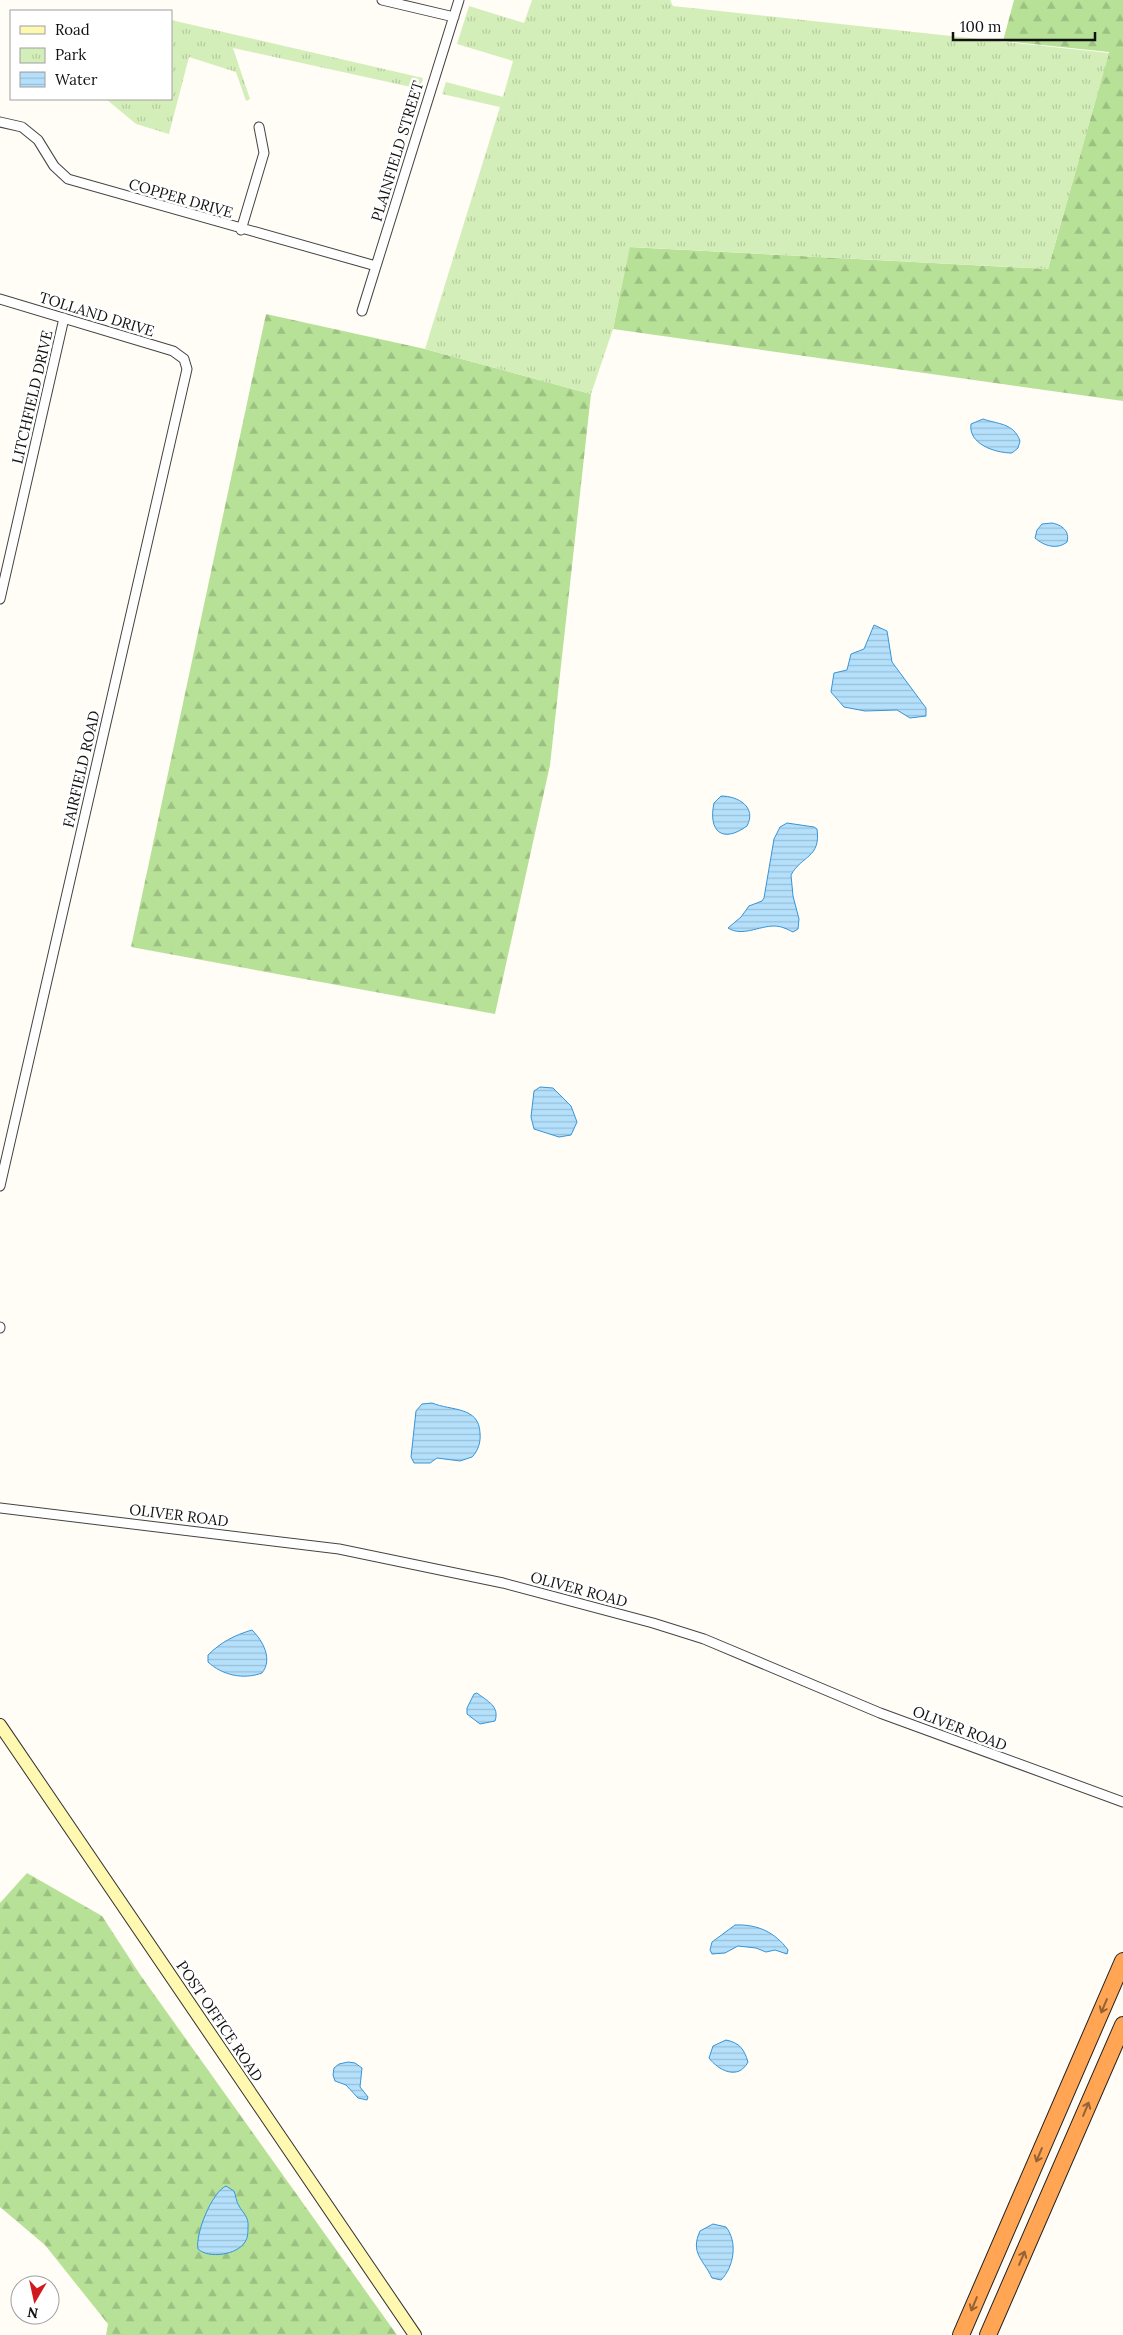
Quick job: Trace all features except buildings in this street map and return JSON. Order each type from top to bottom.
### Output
[{"type":"highway","points":[[961,2335],[1123,1961]]},
{"type":"highway","points":[[988,2335],[1123,2024]]},
{"type":"street","points":[[382,0],[454,17]]},
{"type":"street","name":"PLAINFIELD STREET","points":[[362,311],[459,0]]},
{"type":"street","name":"COPPER DRIVE","points":[[0,122],[22,127],[38,140],[54,166],[68,179],[241,230],[376,266]]},
{"type":"street","points":[[241,230],[264,153],[259,127]]},
{"type":"street","name":"TOLLAND DRIVE","points":[[0,299],[173,351],[184,359]]},
{"type":"street","name":"LITCHFIELD DRIVE","points":[[0,600],[64,318]]},
{"type":"street","name":"FAIRFIELD ROAD","points":[[0,1186],[162,483],[187,369],[184,359]]},
{"type":"street","name":"OLIVER ROAD","points":[[0,1508],[339,1549],[503,1583],[653,1623],[704,1639],[880,1713],[1123,1802]]},
{"type":"street","name":"POST OFFICE ROAD","points":[[0,1725],[415,2335]]},
{"type":"green space","points":[[532,0],[670,0],[673,6],[1109,53],[1048,269],[630,247],[613,329],[591,394],[425,349],[500,107],[442,94],[446,82],[503,97],[513,61],[457,44],[469,6],[524,23]]},
{"type":"green space","points":[[1014,0],[1123,0],[1123,401],[613,329],[629,247],[1048,269],[1109,52],[1003,41]]},
{"type":"green space","points":[[172,20],[423,78],[420,89],[233,48],[250,99],[246,101],[236,72],[189,57],[169,134],[136,124],[107,100],[172,100]]},
{"type":"green space","points":[[266,314],[425,349],[591,394],[550,765],[495,1014],[131,947]]},
{"type":"green space","points":[[27,1873],[102,1916],[141,1976],[397,2335],[106,2335],[108,2324],[45,2245],[0,2207],[0,1903]]},
{"type":"water","points":[[983,419],[1005,425],[1014,431],[1020,441],[1018,448],[1012,453],[1005,453],[991,449],[978,442],[971,431],[971,424]]},
{"type":"water","points":[[1052,523],[1064,529],[1068,538],[1067,542],[1059,546],[1051,546],[1035,538],[1037,530],[1042,524]]},
{"type":"water","points":[[874,625],[887,631],[892,662],[926,708],[926,716],[910,718],[897,710],[865,711],[844,707],[831,692],[834,673],[847,670],[851,654],[864,649]]},
{"type":"water","points":[[721,796],[739,800],[748,808],[750,813],[747,826],[730,834],[719,832],[713,821],[713,813],[714,803]]},
{"type":"water","points":[[787,823],[817,829],[816,846],[810,855],[795,868],[791,875],[793,896],[799,919],[798,929],[793,932],[774,926],[745,931],[728,928],[741,917],[749,906],[762,901],[764,898],[774,839],[780,827]]},
{"type":"water","points":[[540,1087],[553,1088],[571,1106],[577,1122],[571,1135],[559,1137],[534,1129],[531,1117],[534,1091]]},
{"type":"water","points":[[432,1403],[463,1411],[475,1418],[478,1424],[480,1440],[472,1457],[460,1461],[437,1458],[430,1463],[414,1463],[411,1457],[416,1411],[422,1404]]},
{"type":"water","points":[[252,1630],[260,1639],[267,1656],[267,1662],[262,1673],[248,1676],[233,1675],[220,1670],[208,1662],[208,1655],[218,1646]]},
{"type":"water","points":[[477,1693],[488,1701],[496,1711],[495,1721],[480,1724],[467,1714],[467,1708],[474,1694]]},
{"type":"water","points":[[735,1925],[751,1926],[765,1930],[783,1944],[788,1950],[787,1954],[775,1950],[766,1952],[756,1948],[738,1946],[725,1953],[712,1954],[710,1950],[712,1942]]},
{"type":"water","points":[[726,2040],[741,2047],[745,2054],[748,2062],[739,2071],[728,2072],[723,2070],[709,2058],[713,2046]]},
{"type":"water","points":[[355,2063],[362,2068],[360,2087],[368,2097],[367,2100],[358,2098],[346,2085],[335,2081],[333,2075],[334,2068],[339,2064]]},
{"type":"water","points":[[226,2186],[234,2191],[238,2204],[247,2218],[247,2237],[241,2246],[230,2253],[209,2254],[198,2249],[199,2234],[215,2196]]},
{"type":"water","points":[[713,2224],[726,2227],[730,2233],[733,2247],[729,2268],[721,2280],[712,2278],[699,2256],[696,2245],[700,2231]]}]
